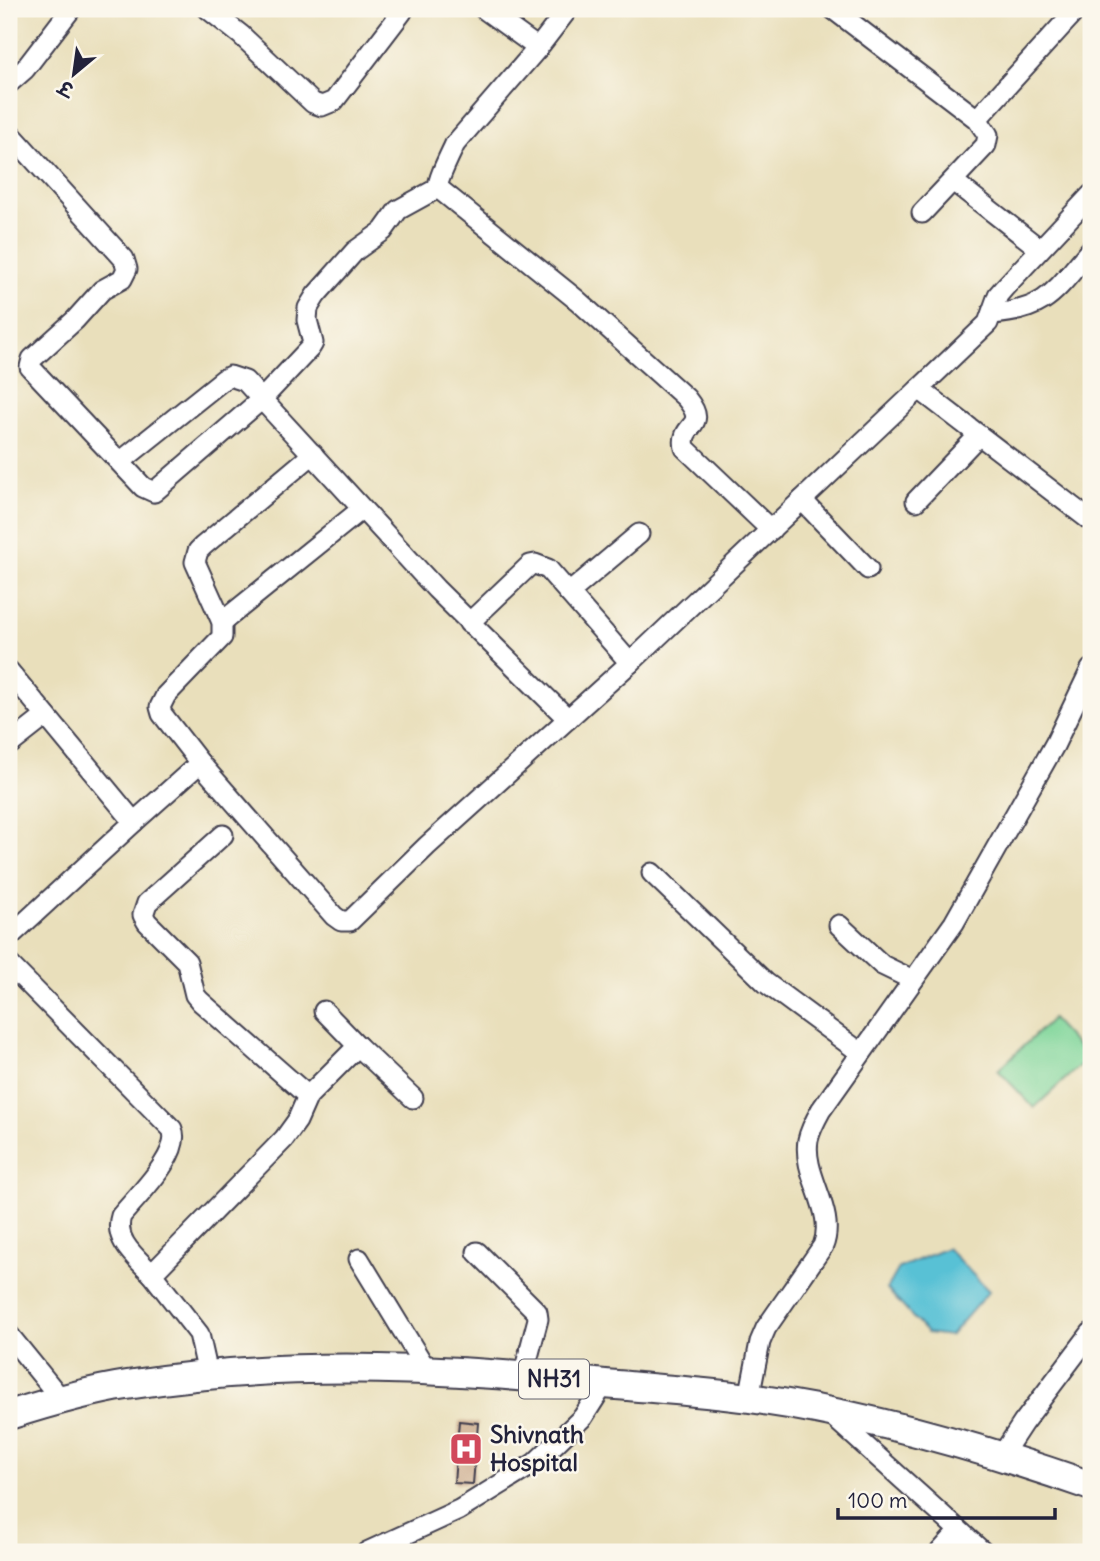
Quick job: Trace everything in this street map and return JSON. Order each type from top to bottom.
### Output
[{"type":"highway","name":"NH31","points":[[9,1415],[61,1399],[125,1385],[208,1374],[306,1368],[426,1369],[749,1398],[887,1424],[1002,1455],[1091,1486]]},
{"type":"street","points":[[9,83],[25,69],[71,9]]},
{"type":"street","points":[[208,9],[241,35],[313,103],[322,106],[334,101],[402,12]]},
{"type":"street","points":[[484,9],[538,48]]},
{"type":"street","points":[[438,188],[438,178],[449,161],[455,144],[568,9]]},
{"type":"street","points":[[833,9],[977,119],[988,135],[988,140],[922,213]]},
{"type":"street","points":[[977,119],[1077,9]]},
{"type":"street","points":[[9,132],[127,264],[126,274],[122,279],[97,294],[75,320],[32,359],[30,367],[143,487],[154,492],[262,399],[310,348],[312,337],[308,332],[307,320],[309,308],[316,295],[363,244],[383,231],[398,210],[438,188]]},
{"type":"street","points":[[953,181],[1040,249]]},
{"type":"street","points":[[438,188],[577,300],[686,398],[697,415],[685,435],[685,448],[771,530]]},
{"type":"street","points":[[313,454],[198,551],[195,562],[222,622],[223,630],[218,643],[166,695],[160,707],[162,715],[200,763],[334,916],[341,921],[350,921],[427,846],[630,663],[988,323],[998,295],[1091,195]]},
{"type":"street","points":[[992,314],[1015,313],[1039,305],[1091,249]]},
{"type":"street","points":[[120,462],[224,379],[230,376],[245,381],[469,623],[568,719]]},
{"type":"street","points":[[919,389],[1091,521]]},
{"type":"street","points":[[916,501],[979,435]]},
{"type":"street","points":[[802,500],[868,569]]},
{"type":"street","points":[[222,622],[362,509]]},
{"type":"street","points":[[569,593],[639,534]]},
{"type":"street","points":[[469,623],[530,565],[536,564],[548,569],[630,663]]},
{"type":"street","points":[[749,1398],[760,1342],[766,1328],[828,1233],[808,1157],[808,1139],[821,1110],[954,923],[1055,744],[1091,669]]},
{"type":"street","points":[[9,670],[134,822]]},
{"type":"street","points":[[9,745],[46,716]]},
{"type":"street","points":[[9,937],[200,763]]},
{"type":"street","points":[[223,835],[147,903],[143,915],[187,962],[195,995],[200,1001],[308,1096]]},
{"type":"street","points":[[652,873],[766,983],[861,1053]]},
{"type":"street","points":[[839,925],[882,965],[913,980]]},
{"type":"street","points":[[9,964],[172,1129],[175,1136],[171,1154],[121,1216],[119,1234],[199,1334],[208,1374]]},
{"type":"street","points":[[324,1011],[412,1098]]},
{"type":"street","points":[[152,1274],[284,1139],[297,1121],[308,1096],[358,1046]]},
{"type":"street","points":[[477,1252],[537,1312],[538,1319],[523,1376]]},
{"type":"street","points":[[359,1259],[426,1369]]},
{"type":"street","points":[[1002,1455],[1091,1334]]},
{"type":"street","points":[[9,1335],[61,1399]]},
{"type":"street","points":[[366,1552],[459,1510],[535,1463],[583,1417],[604,1384]]},
{"type":"street","points":[[828,1412],[983,1552]]},
{"type":"street","points":[[940,1552],[959,1531]]},
{"type":"green space","points":[[1052,1019],[1088,1058],[1034,1108],[998,1070]]},
{"type":"water","points":[[947,1248],[989,1291],[950,1336],[927,1333],[887,1289],[899,1268]]},
{"type":"building","points":[[459,1421],[478,1423],[473,1484],[454,1483]]},
{"type":"place","name":"Shivnath Hospital","points":[[466,1449]]}]
